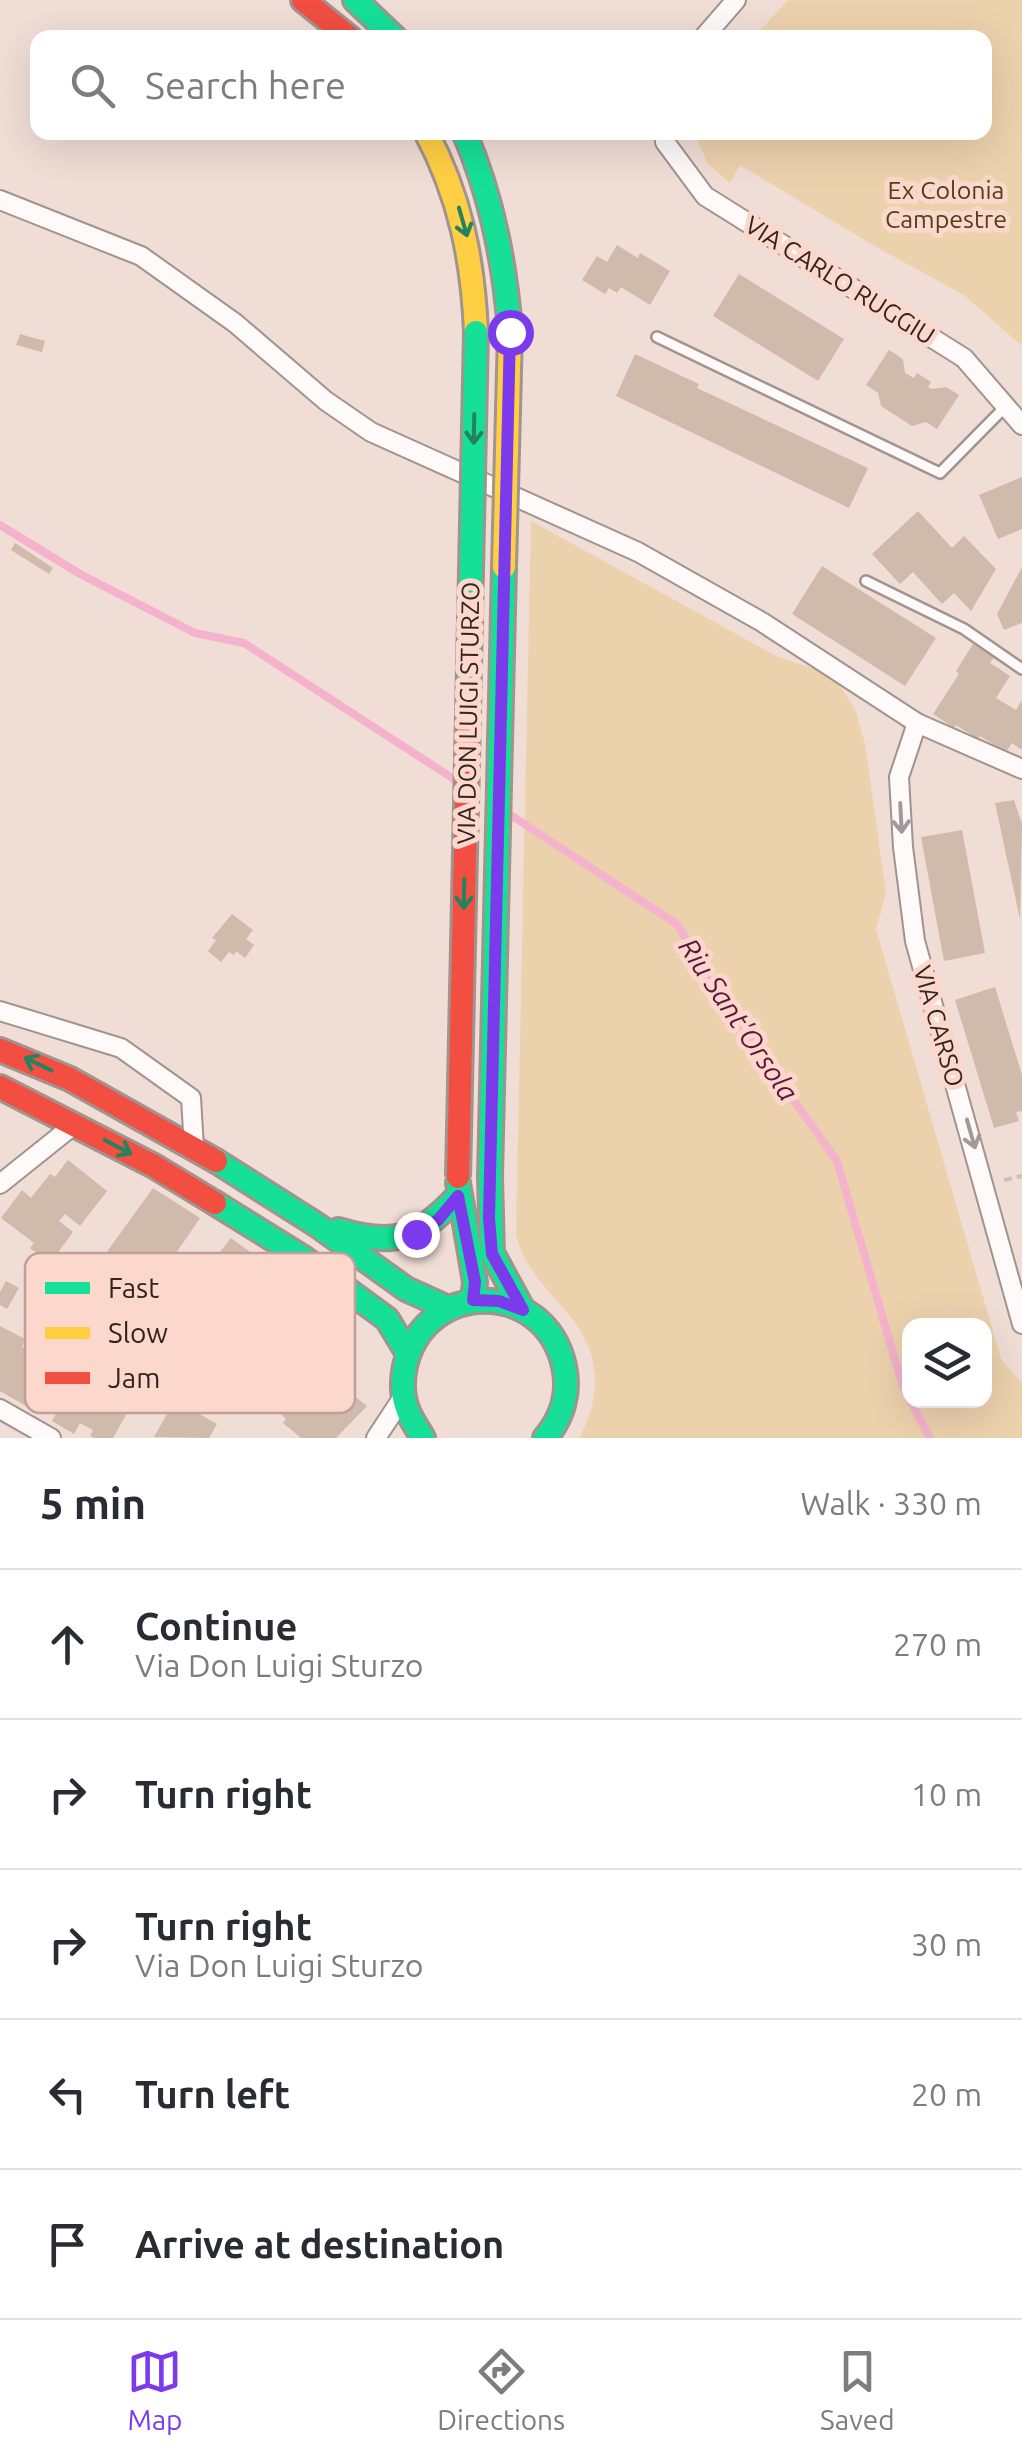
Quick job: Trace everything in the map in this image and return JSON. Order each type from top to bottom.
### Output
[{"type":"main road","points":[[303,0],[340,30]]},
{"type":"main road","points":[[355,0],[387,30]]},
{"type":"main road","name":"VIA DON LUIGI STURZO","points":[[430,140],[452,187],[475,274],[458,1186],[475,1282],[473,1300]]},
{"type":"main road","name":"VIA DON LUIGI STURZO","points":[[468,140],[498,221],[507,270],[510,332],[490,1178],[492,1254],[523,1310],[553,1337],[566,1376],[560,1416],[544,1438]]},
{"type":"main road","points":[[0,1050],[30,1058],[194,1148],[347,1245],[404,1288],[448,1308]]},
{"type":"main road","points":[[0,1088],[16,1092],[154,1166],[294,1253]]},
{"type":"main road","points":[[304,1218],[369,1240],[393,1242],[438,1220],[458,1186]]},
{"type":"main road","points":[[355,1296],[387,1319],[407,1352]]},
{"type":"main road","points":[[423,1438],[402,1397],[407,1352],[423,1326],[448,1308],[473,1300],[499,1301],[523,1310]]},
{"type":"street","points":[[710,30],[736,0]]},
{"type":"street","name":"VIA CARLO RUGGIU","points":[[665,140],[705,196],[964,358],[1022,425]]},
{"type":"street","points":[[0,200],[141,256],[235,324],[371,432],[638,552],[762,622],[917,724],[1022,769]]},
{"type":"street","name":"VIA CARSO","points":[[917,724],[899,777],[915,941],[1022,1324]]},
{"type":"street","points":[[0,1011],[121,1048],[191,1098],[194,1148]]},
{"type":"street","points":[[0,1184],[75,1124]]},
{"type":"street","points":[[376,1438],[402,1397]]},
{"type":"street","points":[[0,1409],[52,1438]]},
{"type":"lane","points":[[657,337],[940,473],[1004,408]]},
{"type":"lane","points":[[866,581],[964,630],[1022,669]]},
{"type":"green space","name":"Ex Colonia Campestre","points":[[788,0],[1022,0],[1022,346],[964,295],[740,165],[730,183],[707,163],[698,140],[992,140],[992,30],[760,30]]},
{"type":"green space","points":[[531,521],[778,657],[833,675],[855,709],[865,744],[886,893],[876,929],[989,1318],[902,1318],[902,1408],[992,1408],[992,1328],[1001,1359],[1022,1383],[1022,1438],[579,1438],[594,1394],[592,1356],[573,1320],[523,1255],[516,1234]]},
{"type":"building","points":[[617,245],[670,271],[650,305],[621,287],[617,293],[609,288],[605,294],[582,280],[597,256],[607,262]]},
{"type":"building","points":[[739,274],[844,339],[818,381],[713,316]]},
{"type":"building","points":[[20,334],[45,341],[42,352],[16,345]]},
{"type":"building","points":[[889,350],[903,359],[905,373],[914,378],[917,373],[931,382],[928,387],[932,389],[946,387],[959,395],[937,429],[926,422],[912,426],[881,406],[878,393],[866,385]]},
{"type":"building","points":[[635,354],[699,384],[697,388],[868,468],[849,508],[616,396]]},
{"type":"building","points":[[1022,477],[1022,529],[998,539],[979,495]]},
{"type":"building","points":[[918,511],[952,548],[964,536],[996,569],[971,611],[954,593],[942,604],[913,572],[900,584],[872,554]]},
{"type":"building","points":[[15,543],[53,568],[49,574],[11,550]]},
{"type":"building","points":[[822,566],[936,638],[905,686],[792,614]]},
{"type":"building","points":[[1022,567],[1022,623],[1004,630],[997,614]]},
{"type":"building","points":[[973,644],[994,657],[990,663],[1010,676],[996,698],[1016,710],[1022,700],[1022,750],[1012,743],[1006,752],[933,714]]},
{"type":"building","points":[[1014,800],[1022,824],[1020,919],[995,803]]},
{"type":"building","points":[[962,830],[985,953],[944,961],[921,837]]},
{"type":"building","points":[[232,914],[253,930],[246,939],[254,945],[245,958],[236,951],[234,955],[229,952],[221,962],[208,951],[216,940],[212,938]]},
{"type":"building","points":[[995,987],[1022,1075],[1022,1111],[1016,1112],[1019,1121],[994,1128],[955,1000]]},
{"type":"building","points":[[68,1160],[107,1191],[80,1226],[65,1214],[59,1221],[73,1232],[57,1253],[37,1253],[30,1248],[34,1243],[1,1218],[22,1190],[31,1198],[50,1174],[55,1177]]},
{"type":"building","points":[[153,1188],[200,1218],[176,1253],[106,1253]]},
{"type":"building","points":[[231,1238],[252,1253],[219,1253]]},
{"type":"building","points":[[6,1281],[19,1288],[7,1309],[0,1305],[0,1292]]},
{"type":"building","points":[[0,1326],[25,1339],[25,1405],[0,1391]]},
{"type":"building","points":[[355,1396],[367,1406],[336,1438],[301,1438],[283,1423],[286,1419],[281,1414],[355,1413]]},
{"type":"building","points":[[56,1413],[127,1413],[113,1438],[94,1438],[90,1436],[93,1430],[80,1423],[74,1434],[52,1421]]},
{"type":"building","points":[[168,1413],[198,1413],[217,1424],[209,1438],[154,1437]]},
{"type":"waterway","name":"Riu Sant'Orsola","points":[[0,525],[80,574],[195,633],[244,643],[460,783]]},
{"type":"waterway","name":"Riu Sant'Orsola","points":[[506,812],[678,925],[709,981],[837,1161],[902,1384]]},
{"type":"waterway","name":"Riu Sant'Orsola","points":[[914,1408],[930,1438]]},
{"type":"traffic: fast","points":[[355,0],[387,30]]},
{"type":"traffic: fast","points":[[467,140],[496,230],[510,332]]},
{"type":"traffic: fast","points":[[468,714],[476,332]]},
{"type":"traffic: fast","points":[[490,1177],[504,567]]},
{"type":"traffic: fast","points":[[216,1161],[317,1225],[406,1289],[448,1308]]},
{"type":"traffic: fast","points":[[490,1177],[492,1253],[523,1310]]},
{"type":"traffic: fast","points":[[458,1183],[475,1282],[473,1300]]},
{"type":"traffic: fast","points":[[338,1230],[375,1238],[404,1236],[430,1222],[458,1196]]},
{"type":"traffic: fast","points":[[215,1203],[295,1253]]},
{"type":"traffic: fast","points":[[355,1296],[387,1319],[407,1352]]},
{"type":"traffic: fast","points":[[423,1438],[409,1414],[403,1388],[405,1366],[417,1337],[436,1317],[459,1305],[485,1301],[511,1305],[534,1317],[553,1337],[564,1366],[566,1386],[560,1414],[545,1438]]},
{"type":"traffic: slow","points":[[430,140],[463,229],[476,332]]},
{"type":"traffic: slow","points":[[504,567],[510,332]]},
{"type":"traffic: jam","points":[[303,0],[340,30]]},
{"type":"traffic: jam","points":[[458,1177],[468,714]]},
{"type":"traffic: jam","points":[[0,1050],[70,1079],[216,1161]]},
{"type":"traffic: jam","points":[[0,1087],[154,1166],[215,1203]]},
{"type":"route","points":[[416,1234],[438,1220],[458,1196],[475,1282],[473,1300],[499,1301],[523,1310],[492,1254],[489,1218],[510,332]]}]
